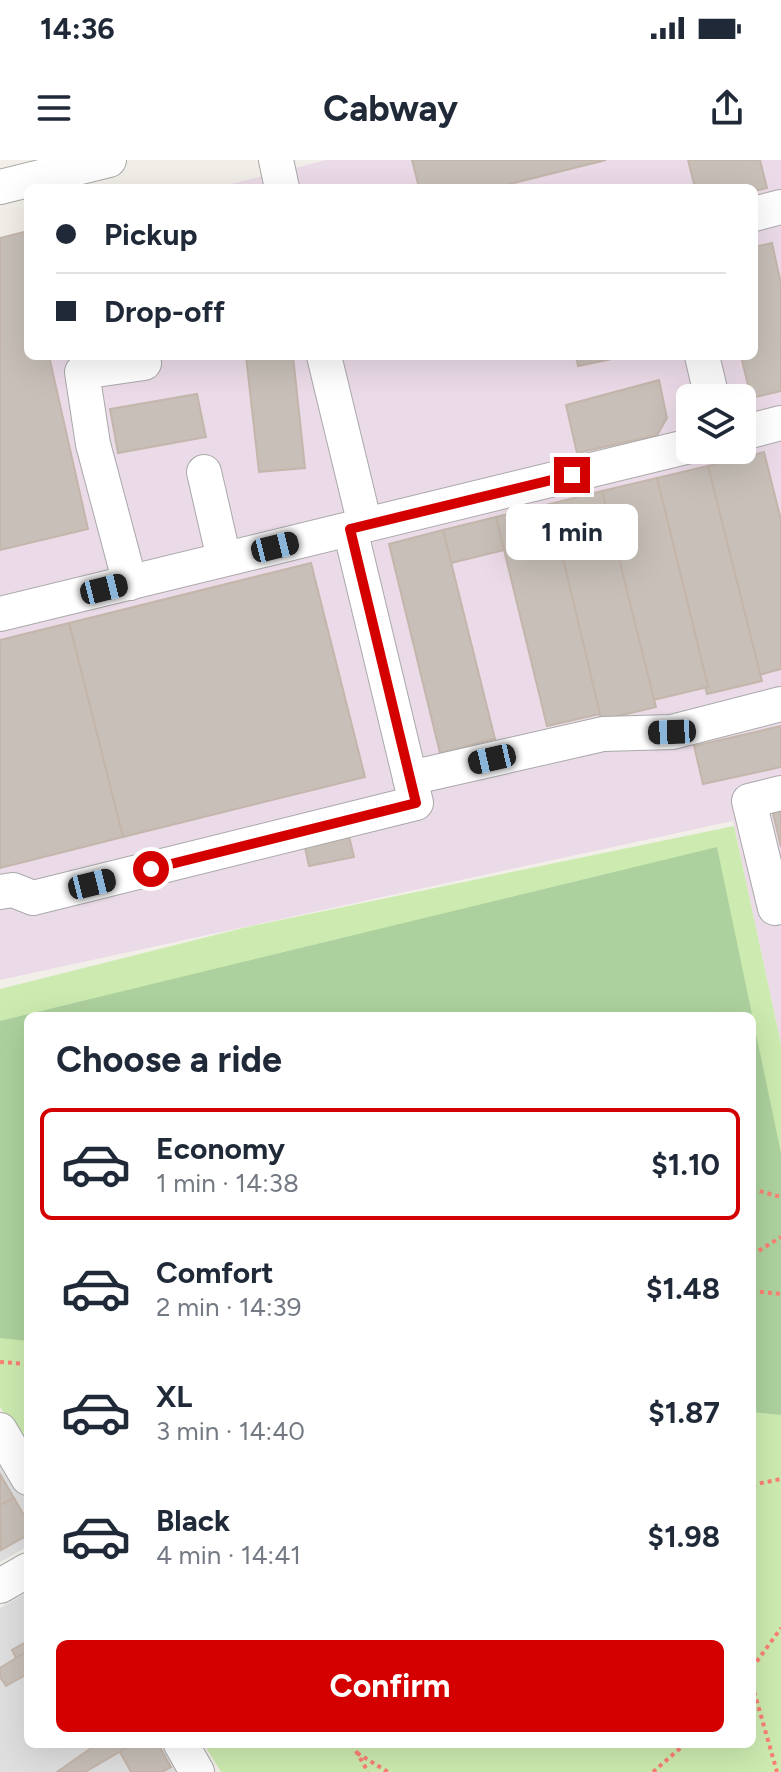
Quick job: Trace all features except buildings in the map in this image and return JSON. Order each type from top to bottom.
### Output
[{"type":"street","points":[[0,187],[109,160]]},
{"type":"street","points":[[276,160],[281,184]]},
{"type":"street","points":[[758,213],[781,207]]},
{"type":"street","points":[[0,892],[13,890],[33,898],[416,803],[325,360]]},
{"type":"street","points":[[703,360],[709,384]]},
{"type":"street","points":[[130,583],[93,444],[82,372],[144,363]]},
{"type":"street","points":[[756,431],[780,427]]},
{"type":"street","points":[[0,614],[676,449]]},
{"type":"street","points":[[204,472],[224,559]]},
{"type":"street","points":[[410,778],[603,734],[672,732],[781,704]]},
{"type":"street","points":[[779,916],[749,801],[781,793]]},
{"type":"street","points":[[0,1430],[24,1471]]},
{"type":"street","points":[[0,1586],[24,1572]]},
{"type":"street","points":[[183,1748],[197,1772]]},
{"type":"path","points":[[756,1190],[781,1197]]},
{"type":"path","points":[[756,1253],[781,1237]]},
{"type":"path","points":[[756,1291],[781,1294]]},
{"type":"path","points":[[0,1362],[24,1364]]},
{"type":"path","points":[[756,1484],[781,1479]]},
{"type":"path","points":[[756,1662],[781,1628]]},
{"type":"path","points":[[756,1698],[777,1772]]},
{"type":"path","points":[[354,1748],[368,1772]]},
{"type":"path","points":[[653,1772],[680,1748]]},
{"type":"path","points":[[357,1753],[388,1772]]},
{"type":"shaded area","points":[[326,160],[781,160],[781,1044],[733,821],[0,980],[0,242],[24,340],[24,360],[758,360],[758,184],[231,184]]},
{"type":"shaded area","points":[[0,1457],[24,1493],[24,1548],[0,1562]]},
{"type":"shaded area","points":[[24,1594],[24,1748],[170,1748],[185,1772],[0,1772],[0,1608]]},
{"type":"green space","points":[[734,826],[781,1044],[781,1772],[221,1772],[206,1748],[756,1748],[756,1012],[24,1012],[24,1446],[0,1407],[0,989],[251,926]]},
{"type":"green space","points":[[717,847],[752,1012],[37,1012]]},
{"type":"green space","points":[[24,1015],[24,1341],[0,1338],[0,1021]]},
{"type":"green space","points":[[756,1033],[781,1153],[781,1415],[756,1412]]},
{"type":"route","points":[[151,869],[416,803],[350,529],[572,475]]}]
